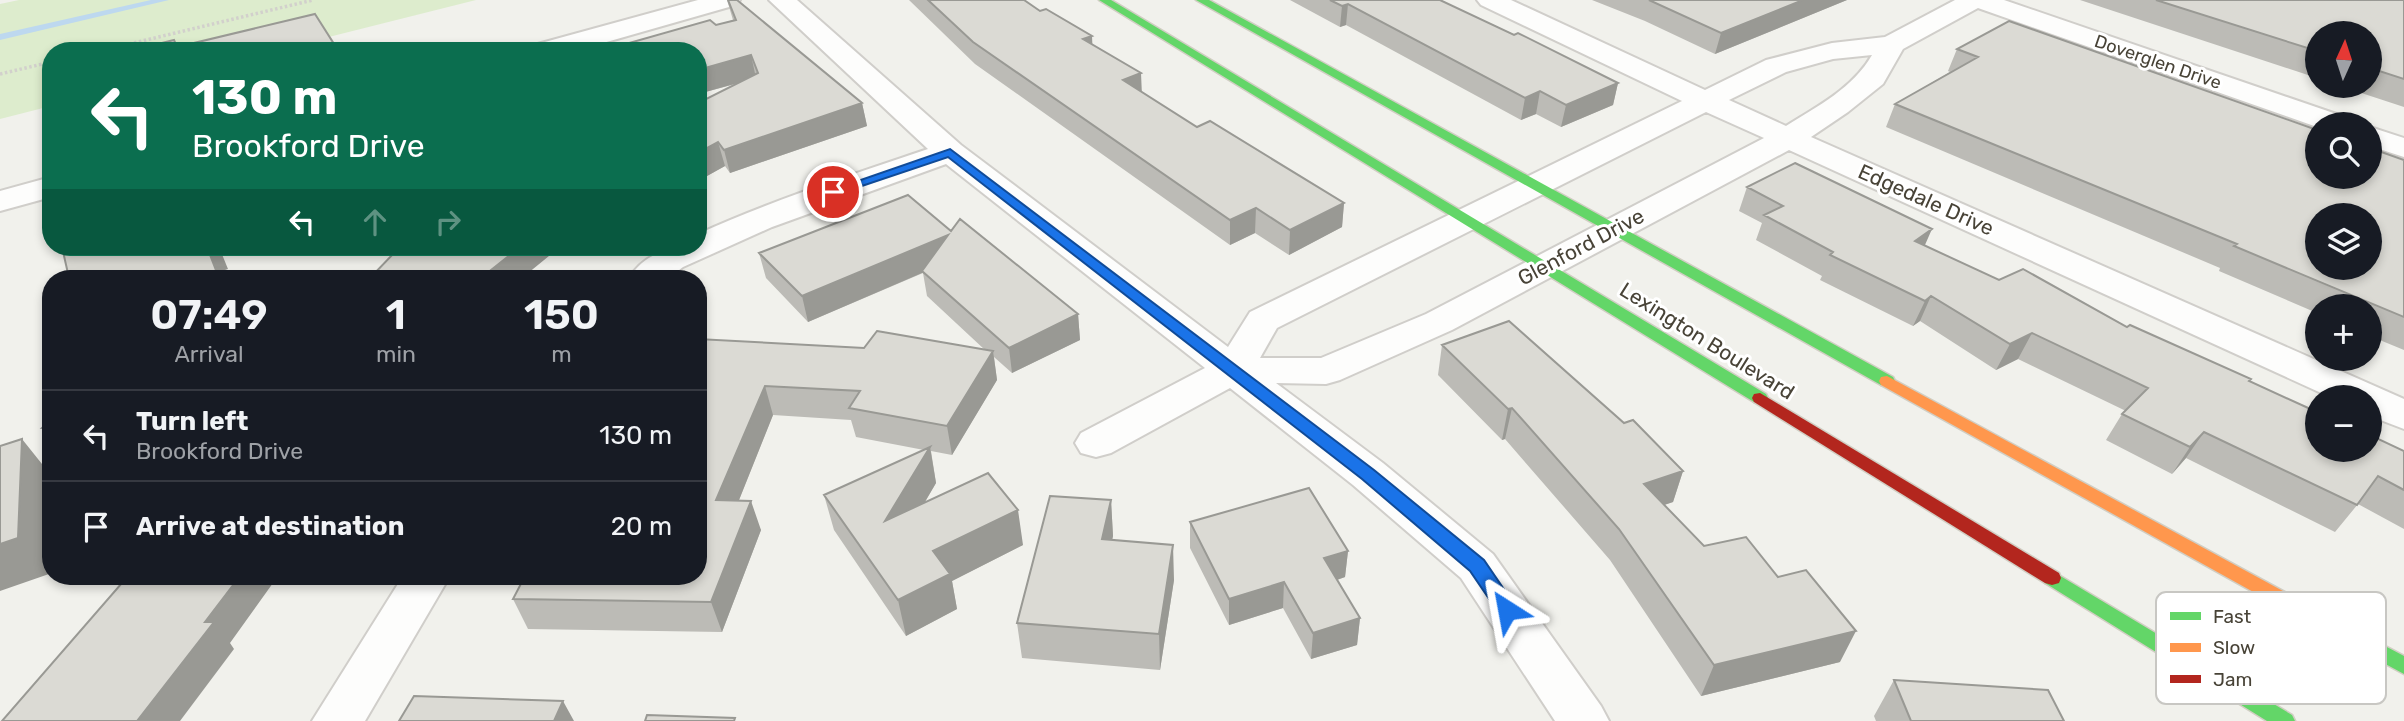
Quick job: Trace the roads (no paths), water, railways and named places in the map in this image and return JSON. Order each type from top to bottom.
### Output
[{"type":"street","points":[[576,42],[727,0]]},
{"type":"street","points":[[782,0],[950,152],[1368,474],[1477,565],[1583,721]]},
{"type":"street","name":"Lexington Boulevard","points":[[1104,0],[1462,219],[1545,266],[2156,642]]},
{"type":"street","points":[[1200,0],[2270,592]]},
{"type":"street","name":"Edgedale Drive","points":[[1490,0],[1704,100],[2337,385]]},
{"type":"street","points":[[1233,370],[1263,320],[1462,219],[1776,66],[1832,51],[1892,44],[1976,0]]},
{"type":"street","name":"Doverglen Drive","points":[[1976,0],[2305,113]]},
{"type":"street","name":"Glenford Drive","points":[[1096,443],[1233,370],[1326,371],[1439,321],[1788,138],[1838,106],[1873,78],[1892,44]]},
{"type":"street","points":[[2382,140],[2404,148]]},
{"type":"street","points":[[707,243],[743,225],[810,199],[950,152]]},
{"type":"street","points":[[0,201],[42,189]]},
{"type":"street","points":[[658,270],[679,256]]},
{"type":"street","points":[[2382,405],[2404,415]]},
{"type":"street","points":[[338,721],[421,585]]},
{"type":"street","points":[[2386,656],[2404,666]]},
{"type":"street","name":"Lexington Boulevard","points":[[2257,704],[2285,721]]},
{"type":"waterway","points":[[0,37],[164,0]]}]
